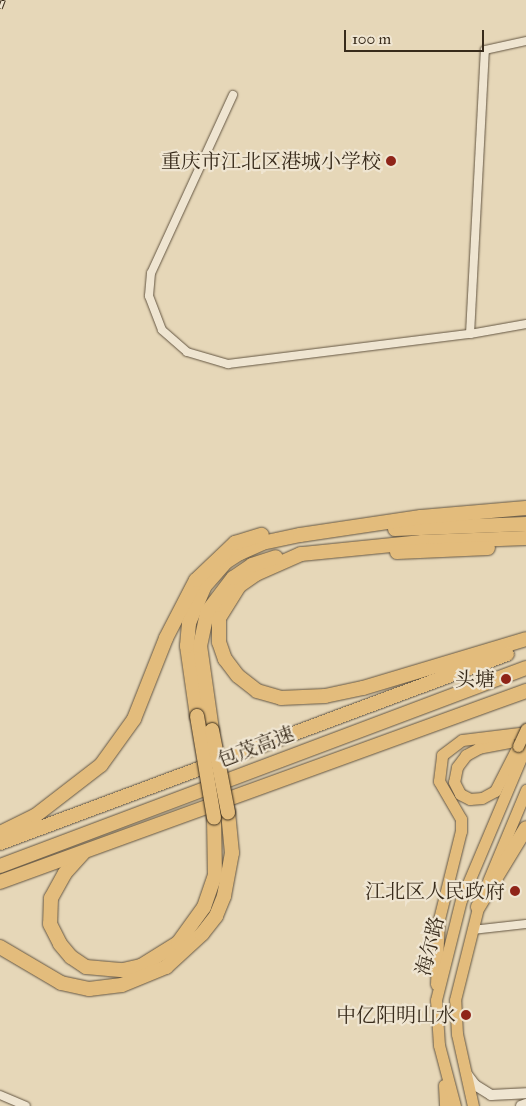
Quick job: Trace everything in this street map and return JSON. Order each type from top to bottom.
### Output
[{"type":"highway","points":[[85,851],[65,873],[51,898],[50,924],[60,944],[71,957],[86,967],[124,970],[159,957],[178,943],[204,907],[215,875],[214,818],[187,646],[189,623],[204,587],[226,562],[262,543],[300,535],[421,517],[526,508]]},
{"type":"highway","points":[[357,528],[526,524]]},
{"type":"highway","points":[[0,833],[35,816],[79,784],[118,744],[147,691],[183,600],[204,568],[235,543],[261,535],[300,535]]},
{"type":"highway","points":[[0,947],[61,982],[88,989],[122,985],[166,967],[202,934],[224,896],[232,854],[228,812],[212,730],[200,646],[207,612],[219,593],[252,565],[272,557],[362,550],[422,542],[526,538]]},
{"type":"highway","points":[[362,550],[423,553],[526,547]]},
{"type":"highway","points":[[301,554],[256,574],[239,586],[219,618],[219,642],[225,659],[257,691],[281,698],[325,696],[363,688],[526,639]]},
{"type":"highway","name":"包茂高速","points":[[0,843],[526,647]]},
{"type":"highway","name":"包茂高速","points":[[0,866],[526,668]]},
{"type":"highway","points":[[0,882],[526,691]]},
{"type":"highway","points":[[478,906],[526,828]]},
{"type":"main road","points":[[436,1000],[439,919],[461,830],[457,812],[439,782],[442,755],[462,740],[526,730],[524,745],[495,791],[482,798],[470,799],[460,794],[454,782],[457,767],[466,755],[497,743],[524,745]]},
{"type":"main road","name":"海尔路","points":[[455,1106],[444,1068],[436,1000],[461,900],[524,745]]},
{"type":"main road","name":"海尔路","points":[[473,1106],[463,1069],[457,1034],[455,1000],[478,906],[526,790]]},
{"type":"main road","points":[[444,1068],[445,1106]]},
{"type":"street","points":[[470,334],[485,50],[526,41]]},
{"type":"street","points":[[233,95],[151,274],[149,296],[162,330],[187,352],[228,364],[470,334],[526,324]]},
{"type":"street","points":[[472,930],[526,924]]},
{"type":"street","points":[[463,1069],[475,1085],[491,1095],[526,1093]]},
{"type":"street","points":[[0,1095],[26,1106]]},
{"type":"street","points":[[521,1106],[526,1104]]},
{"type":"railway","points":[[0,8],[3,0]]},
{"type":"place","name":"重庆市江北区港城小学校","points":[[391,161]]},
{"type":"place","name":"头塘","points":[[506,679]]},
{"type":"place","name":"江北区人民政府","points":[[515,891]]},
{"type":"place","name":"中亿阳明山水","points":[[466,1015]]}]
